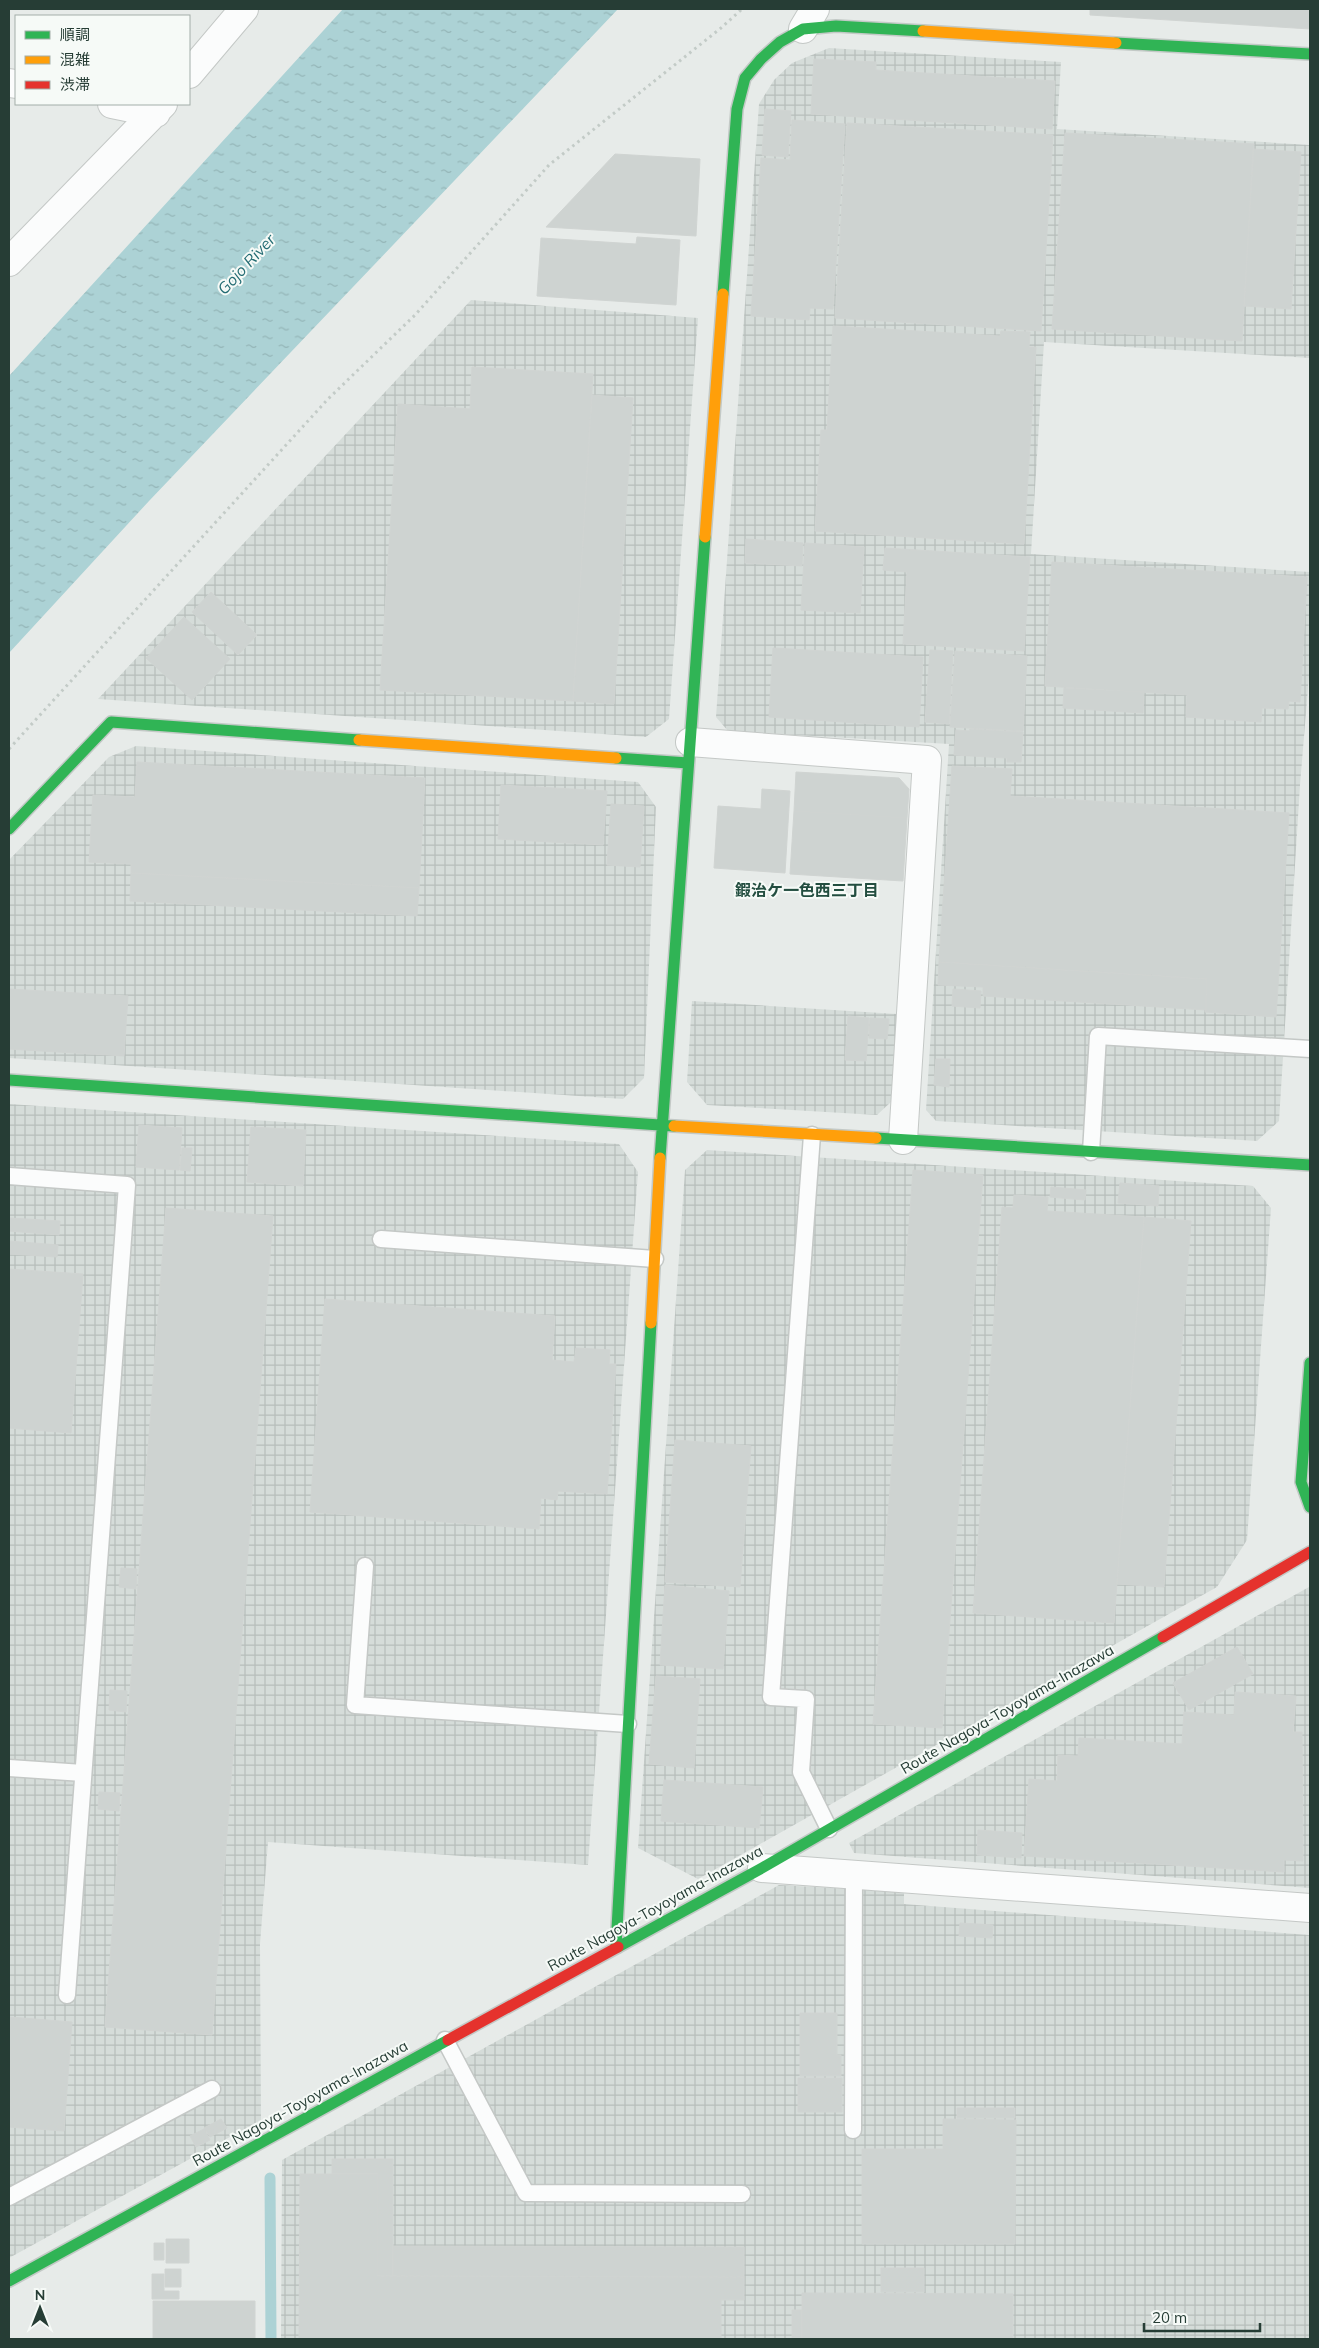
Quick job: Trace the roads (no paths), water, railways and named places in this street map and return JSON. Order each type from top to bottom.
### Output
[{"type":"street","points":[[190,73],[244,9]]},
{"type":"street","points":[[616,1946],[662,1125],[737,110],[745,78],[760,59],[809,19],[836,26],[1310,54]]},
{"type":"street","points":[[124,105],[160,108]]},
{"type":"street","points":[[9,262],[160,108]]},
{"type":"street","points":[[9,828],[111,722],[689,752],[927,760],[903,1140]]},
{"type":"street","points":[[9,1080],[812,1135],[1310,1165]]},
{"type":"street","points":[[1310,1363],[1301,1482],[1310,1507]]},
{"type":"street","name":"Route Nagoya-Toyoyama-Inazawa","points":[[9,2282],[616,1946],[762,1868],[1310,1552]]},
{"type":"street","points":[[762,1868],[1310,1908]]},
{"type":"lane","points":[[1091,1152],[1098,1036],[1310,1049]]},
{"type":"lane","points":[[812,1135],[771,1697],[806,1700],[801,1772],[829,1829]]},
{"type":"lane","points":[[9,1176],[127,1184],[67,1995]]},
{"type":"lane","points":[[382,1239],[655,1259]]},
{"type":"lane","points":[[365,1566],[355,1705],[628,1724]]},
{"type":"lane","points":[[9,1768],[83,1773]]},
{"type":"lane","points":[[852,2130],[854,1874]]},
{"type":"lane","points":[[446,2040],[526,2193],[742,2194]]},
{"type":"lane","points":[[9,2197],[212,2089]]},
{"type":"water","name":"Gojo River","points":[[343,9],[618,9],[149,501],[9,653],[9,376]]},
{"type":"waterway","points":[[270,2178],[271,2339]]},
{"type":"district","name":"鍜治ケ一色西三丁目","points":[[807,890]]}]
